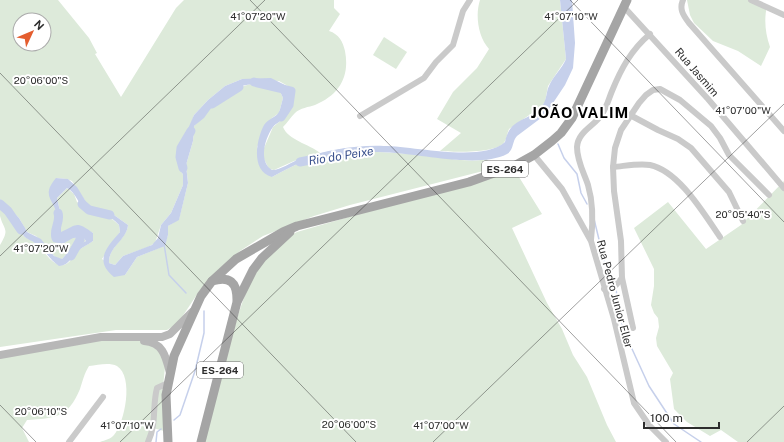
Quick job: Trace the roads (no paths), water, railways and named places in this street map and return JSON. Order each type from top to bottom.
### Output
[{"type":"main road","name":"ES-264","points":[[168,442],[168,383],[174,356],[192,312],[212,281],[236,259],[282,232],[297,226],[469,182],[516,165],[534,155],[561,133],[572,118],[626,3]]},
{"type":"main road","name":"ES-264","points":[[201,441],[237,302],[253,270],[262,258],[297,226]]},
{"type":"main road","points":[[212,281],[222,278],[228,279],[233,284],[237,292],[237,302]]},
{"type":"main road","points":[[0,355],[101,337],[162,337],[170,334],[192,312]]},
{"type":"main road","points":[[101,337],[151,341],[159,346],[165,353],[170,373]]},
{"type":"street","points":[[360,116],[424,78],[436,62],[453,45],[463,11],[470,0]]},
{"type":"street","points":[[683,0],[681,6],[682,11],[688,23],[784,131]]},
{"type":"street","points":[[751,0],[784,15]]},
{"type":"street","name":"Rua Jasmim","points":[[626,3],[650,34],[784,188]]},
{"type":"street","points":[[591,241],[592,220],[589,191],[578,157],[578,142],[585,131],[604,112],[616,81],[634,48],[650,34]]},
{"type":"street","points":[[633,328],[622,278],[621,241],[614,191],[613,166],[616,141],[630,114],[639,102],[653,90],[660,89],[674,95],[711,126],[720,138],[729,155],[769,195]]},
{"type":"street","points":[[630,114],[658,130],[678,139],[691,148],[729,192],[743,221]]},
{"type":"street","name":"Rua Pedro Junior Eller","points":[[534,155],[562,189],[591,241],[614,320],[634,403],[649,425],[666,442]]},
{"type":"street","points":[[613,166],[649,165],[667,173],[688,193],[720,237]]},
{"type":"street","points":[[604,289],[616,285],[622,278]]},
{"type":"street","points":[[148,442],[155,422],[157,388],[168,383]]},
{"type":"street","points":[[69,442],[103,396]]},
{"type":"water","points":[[560,0],[572,0],[575,43],[573,68],[565,85],[545,115],[517,136],[511,150],[507,154],[496,158],[483,160],[452,160],[386,152],[334,154],[316,157],[305,161],[272,177],[265,174],[258,162],[258,140],[264,125],[279,113],[283,98],[278,87],[257,83],[241,86],[217,100],[204,118],[194,126],[193,141],[186,165],[188,183],[179,220],[168,226],[168,235],[165,246],[137,257],[125,275],[114,277],[108,271],[103,260],[104,254],[110,244],[120,232],[119,225],[104,214],[87,211],[81,205],[73,192],[67,188],[57,198],[61,216],[61,232],[80,225],[93,233],[93,241],[76,252],[66,264],[63,265],[59,266],[39,246],[25,237],[8,212],[0,206],[0,199],[19,218],[27,232],[41,239],[54,256],[62,259],[70,250],[86,241],[83,237],[64,239],[56,236],[58,221],[57,214],[50,199],[49,190],[56,178],[68,179],[77,187],[88,205],[114,215],[128,225],[127,230],[109,257],[109,263],[115,265],[123,256],[152,245],[158,238],[161,225],[171,213],[183,185],[183,175],[178,164],[187,131],[194,115],[208,100],[225,86],[242,79],[271,78],[293,89],[289,108],[284,118],[273,127],[265,143],[265,161],[272,170],[279,169],[297,160],[351,147],[384,146],[447,152],[481,151],[494,148],[505,142],[507,134],[515,124],[531,115],[542,106],[551,82],[566,59]]},
{"type":"waterway","name":"Rio do Peixe","points":[[254,82],[291,91],[289,105],[281,117]]},
{"type":"waterway","name":"Rio do Peixe","points":[[212,104],[239,87]]},
{"type":"waterway","name":"Rio do Peixe","points":[[183,168],[180,157],[181,148],[191,131]]},
{"type":"waterway","points":[[558,144],[564,158],[577,174],[581,193],[587,204]]},
{"type":"waterway","name":"Rio do Peixe","points":[[300,162],[345,153]]},
{"type":"waterway","name":"Rio do Peixe","points":[[0,204],[8,211],[21,230]]},
{"type":"waterway","name":"Rio do Peixe","points":[[82,204],[89,210],[110,215]]},
{"type":"waterway","name":"Rio do Peixe","points":[[58,213],[59,219],[55,232],[56,238],[62,239],[76,231],[80,235],[80,240],[71,256]]},
{"type":"waterway","points":[[594,219],[605,264],[614,281]]},
{"type":"waterway","points":[[164,244],[169,275],[186,293]]},
{"type":"waterway","points":[[616,289],[620,318],[627,338],[649,386],[674,424],[701,442]]},
{"type":"waterway","points":[[174,420],[180,415],[195,371],[204,333],[204,311]]},
{"type":"waterway","points":[[156,442],[157,432],[161,429]]},
{"type":"district","name":"JOÃO VALIM","points":[[580,113]]}]
